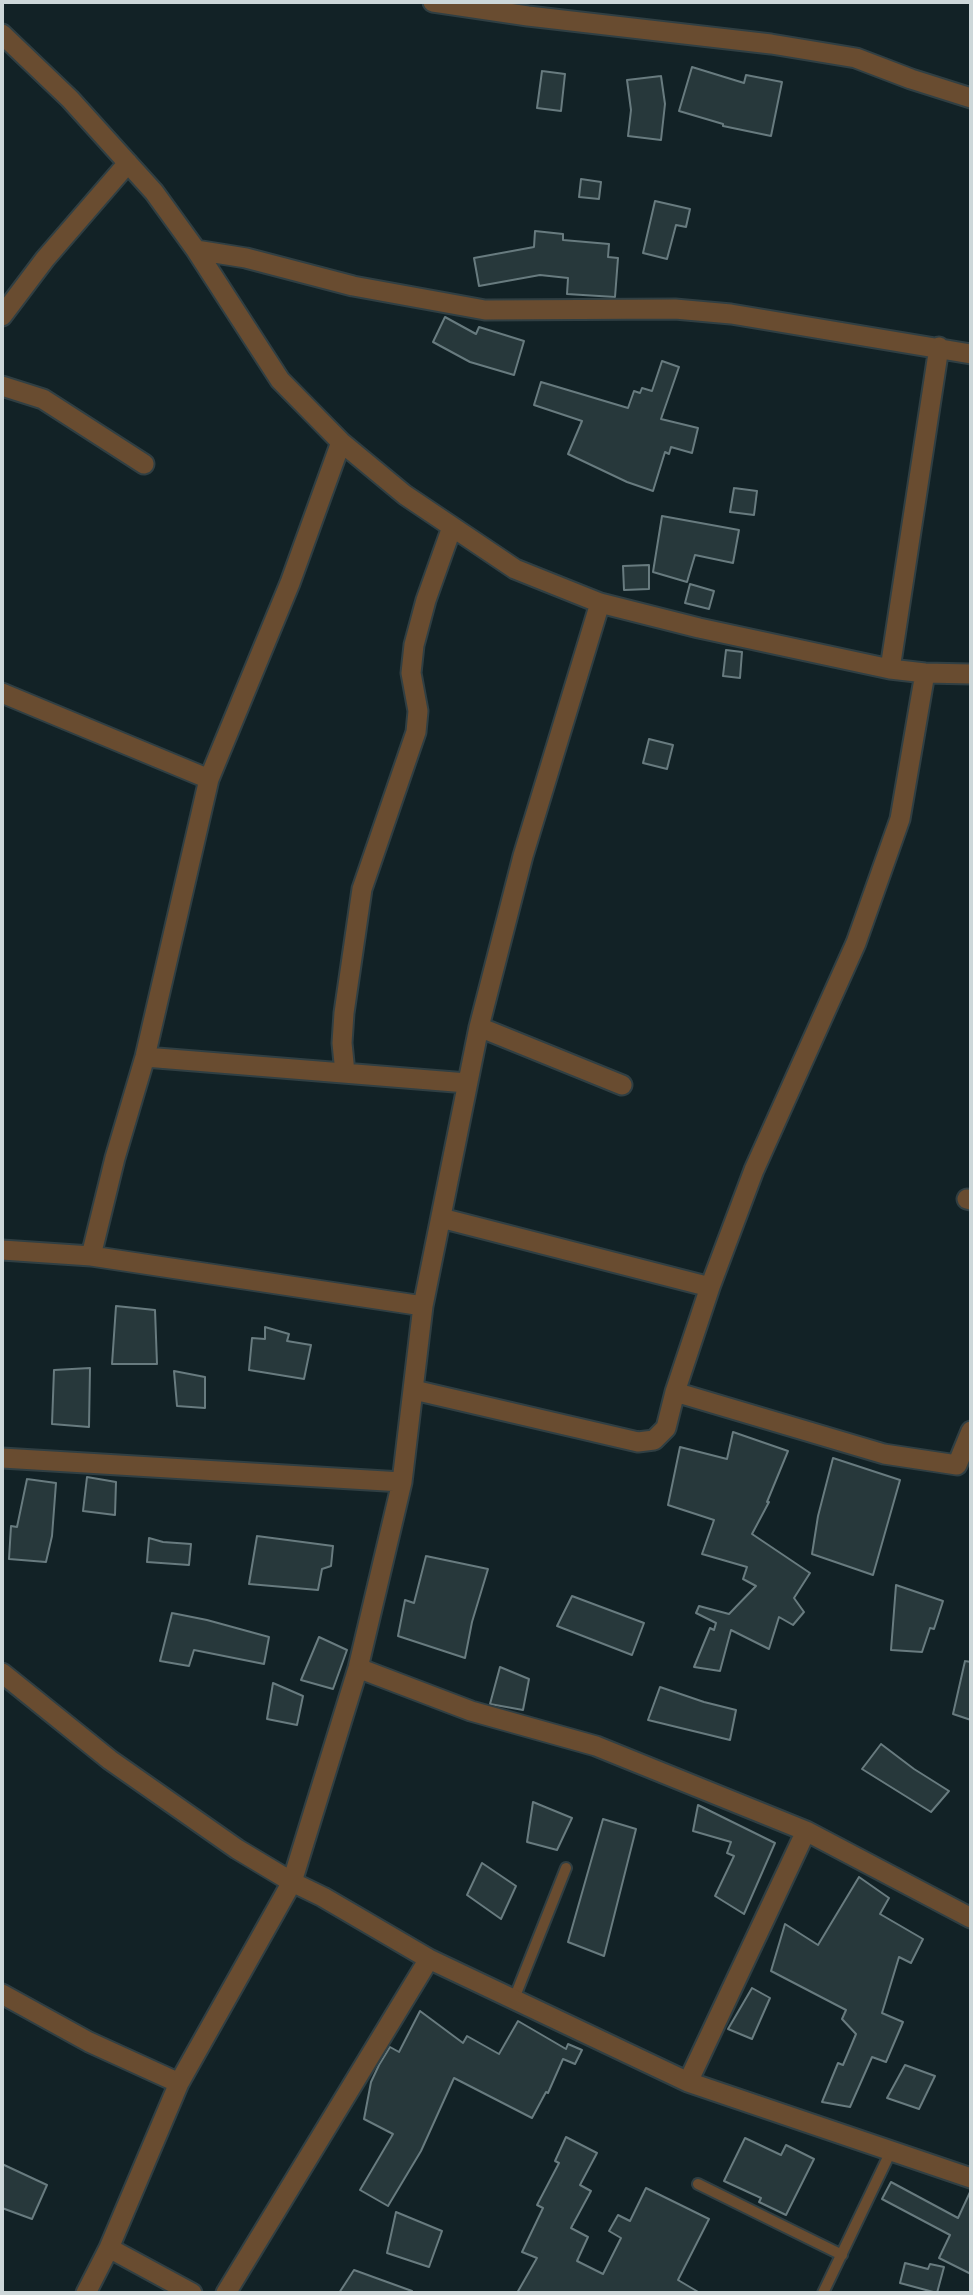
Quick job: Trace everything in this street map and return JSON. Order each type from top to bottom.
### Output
[{"type":"street","points":[[433,2],[528,16],[771,44],[856,58],[971,98]]},
{"type":"street","points":[[2,34],[70,99],[154,192],[196,250],[280,380],[341,442],[405,495],[515,569],[600,603],[699,628],[890,669],[971,674]]},
{"type":"street","points":[[2,316],[45,259],[128,163]]},
{"type":"street","points":[[196,250],[246,258],[353,286],[485,310],[674,309],[732,314],[971,354]]},
{"type":"street","points":[[890,669],[940,347]]},
{"type":"street","points":[[2,386],[43,399],[144,464]]},
{"type":"street","points":[[91,1256],[115,1158],[145,1057],[209,779],[290,583],[341,442]]},
{"type":"street","points":[[345,1073],[342,1043],[344,1013],[362,889],[416,732],[418,711],[411,673],[413,652],[426,600],[452,527]]},
{"type":"street","points":[[86,2293],[179,2083],[292,1882],[358,1668],[402,1482],[423,1306],[479,1027],[523,856],[600,603]]},
{"type":"street","points":[[414,1390],[638,1441],[654,1440],[666,1428],[675,1392],[710,1287],[754,1170],[856,943],[900,818],[925,673]]},
{"type":"street","points":[[2,693],[209,779]]},
{"type":"street","points":[[479,1027],[622,1085]]},
{"type":"street","points":[[145,1057],[467,1083]]},
{"type":"street","points":[[442,1218],[710,1287]]},
{"type":"street","points":[[2,1250],[91,1256],[423,1306]]},
{"type":"street","points":[[675,1392],[884,1454],[957,1465],[971,1431]]},
{"type":"street","points":[[2,1458],[402,1482]]},
{"type":"street","points":[[358,1668],[471,1711],[596,1746],[806,1831],[971,1918]]},
{"type":"street","points":[[2,1673],[110,1760],[237,1849],[429,1959],[688,2082],[971,2178]]},
{"type":"street","points":[[688,2082],[806,1831]]},
{"type":"street","points":[[226,2293],[429,1959]]},
{"type":"street","points":[[2,1994],[89,2042],[179,2083]]},
{"type":"street","points":[[108,2248],[192,2293]]},
{"type":"lane","points":[[514,1999],[566,1868]]},
{"type":"lane","points":[[823,2293],[891,2151]]},
{"type":"lane","points":[[698,2183],[842,2255]]},
{"type":"building","points":[[692,67],[744,83],[746,75],[782,82],[771,136],[723,126],[679,111]]},
{"type":"building","points":[[542,71],[565,74],[561,111],[537,108]]},
{"type":"building","points":[[661,76],[665,104],[661,140],[628,136],[631,110],[627,80]]},
{"type":"building","points":[[581,179],[601,182],[599,199],[579,197]]},
{"type":"building","points":[[655,201],[690,209],[686,227],[676,225],[667,259],[643,253]]},
{"type":"building","points":[[535,231],[563,234],[563,240],[609,244],[608,257],[618,258],[615,297],[567,294],[568,278],[540,275],[479,286],[474,258],[534,247]]},
{"type":"building","points":[[445,317],[476,334],[479,327],[524,341],[514,375],[470,362],[433,342]]},
{"type":"building","points":[[662,361],[679,367],[661,419],[698,428],[692,453],[671,447],[669,454],[665,452],[653,491],[627,482],[568,454],[582,421],[534,405],[541,382],[628,408],[634,391],[640,393],[642,388],[652,391]]},
{"type":"building","points":[[734,488],[757,491],[754,515],[730,512]]},
{"type":"building","points":[[662,516],[739,530],[733,563],[695,555],[687,582],[653,572]]},
{"type":"building","points":[[649,565],[649,589],[624,590],[623,566]]},
{"type":"building","points":[[690,584],[714,591],[709,609],[685,603]]},
{"type":"building","points":[[726,650],[742,652],[740,678],[723,676]]},
{"type":"building","points":[[649,739],[673,745],[667,769],[643,763]]},
{"type":"building","points":[[116,1306],[155,1310],[157,1364],[112,1364]]},
{"type":"building","points":[[265,1327],[289,1334],[287,1341],[311,1345],[304,1379],[249,1370],[252,1338],[265,1339]]},
{"type":"building","points":[[90,1368],[89,1427],[52,1424],[54,1370]]},
{"type":"building","points":[[174,1371],[205,1377],[205,1408],[177,1406]]},
{"type":"building","points":[[733,1432],[788,1451],[769,1502],[752,1534],[810,1573],[794,1598],[804,1612],[793,1625],[779,1617],[769,1649],[731,1630],[720,1671],[694,1667],[710,1628],[714,1630],[716,1623],[696,1613],[699,1606],[729,1614],[756,1586],[743,1579],[747,1567],[702,1554],[714,1520],[668,1505],[680,1447],[727,1459]]},
{"type":"building","points":[[833,1458],[900,1480],[873,1575],[812,1554],[818,1516]]},
{"type":"building","points":[[87,1477],[116,1482],[115,1515],[83,1511]]},
{"type":"building","points":[[27,1479],[56,1483],[52,1536],[46,1562],[9,1559],[11,1526],[17,1527]]},
{"type":"building","points":[[257,1536],[333,1546],[331,1566],[322,1569],[318,1590],[249,1584]]},
{"type":"building","points":[[149,1538],[191,1544],[189,1565],[147,1562]]},
{"type":"building","points":[[426,1556],[488,1569],[472,1622],[465,1658],[398,1636],[405,1600],[414,1603]]},
{"type":"building","points":[[896,1585],[943,1601],[934,1629],[930,1628],[922,1652],[891,1650]]},
{"type":"building","points":[[572,1596],[644,1623],[632,1655],[557,1626]]},
{"type":"building","points":[[172,1613],[269,1637],[264,1664],[194,1650],[189,1666],[160,1661]]},
{"type":"building","points":[[319,1637],[347,1650],[333,1689],[301,1680]]},
{"type":"building","points":[[965,1661],[971,1662],[971,1720],[953,1714]]},
{"type":"building","points":[[500,1667],[529,1679],[523,1710],[490,1704]]},
{"type":"building","points":[[273,1683],[303,1696],[297,1725],[267,1719]]},
{"type":"building","points":[[660,1687],[736,1710],[730,1740],[648,1720]]},
{"type":"building","points":[[881,1744],[949,1791],[931,1812],[862,1769]]},
{"type":"building","points":[[533,1802],[572,1818],[557,1850],[527,1842]]},
{"type":"building","points":[[698,1805],[775,1843],[744,1914],[715,1896],[734,1856],[727,1853],[731,1842],[693,1831]]},
{"type":"building","points":[[603,1819],[636,1829],[604,1956],[568,1942]]},
{"type":"building","points":[[482,1863],[516,1886],[501,1919],[467,1895]]},
{"type":"building","points":[[859,1877],[889,1898],[880,1914],[923,1939],[911,1963],[899,1957],[882,2013],[903,2022],[886,2062],[872,2057],[850,2107],[822,2102],[838,2063],[843,2065],[856,2034],[842,2019],[846,2010],[771,1971],[785,1924],[818,1945]]},
{"type":"building","points":[[752,1988],[770,1998],[752,2039],[728,2029]]},
{"type":"building","points":[[420,2011],[463,2043],[467,2036],[499,2054],[518,2021],[566,2049],[568,2044],[582,2050],[575,2064],[563,2059],[548,2093],[546,2092],[532,2118],[454,2078],[421,2151],[388,2206],[360,2190],[393,2134],[364,2119],[371,2082],[379,2065],[390,2047],[399,2052]]},
{"type":"building","points":[[905,2065],[935,2076],[919,2109],[887,2098]]},
{"type":"building","points":[[566,2137],[597,2153],[580,2185],[591,2191],[571,2228],[588,2237],[577,2261],[603,2274],[621,2238],[609,2231],[618,2215],[630,2221],[646,2188],[709,2219],[678,2280],[700,2293],[517,2293],[537,2258],[522,2252],[543,2208],[537,2205],[559,2163],[555,2161]]},
{"type":"building","points":[[745,2138],[781,2155],[786,2145],[814,2159],[786,2215],[759,2202],[761,2198],[724,2181]]},
{"type":"building","points":[[2,2164],[47,2185],[32,2219],[2,2208]]},
{"type":"building","points":[[891,2182],[958,2218],[971,2190],[971,2274],[939,2258],[950,2235],[882,2199]]},
{"type":"building","points":[[396,2212],[442,2231],[429,2267],[387,2253]]},
{"type":"building","points":[[905,2263],[928,2269],[930,2264],[944,2267],[937,2293],[900,2283]]},
{"type":"building","points":[[354,2270],[412,2291],[412,2293],[339,2293]]}]
